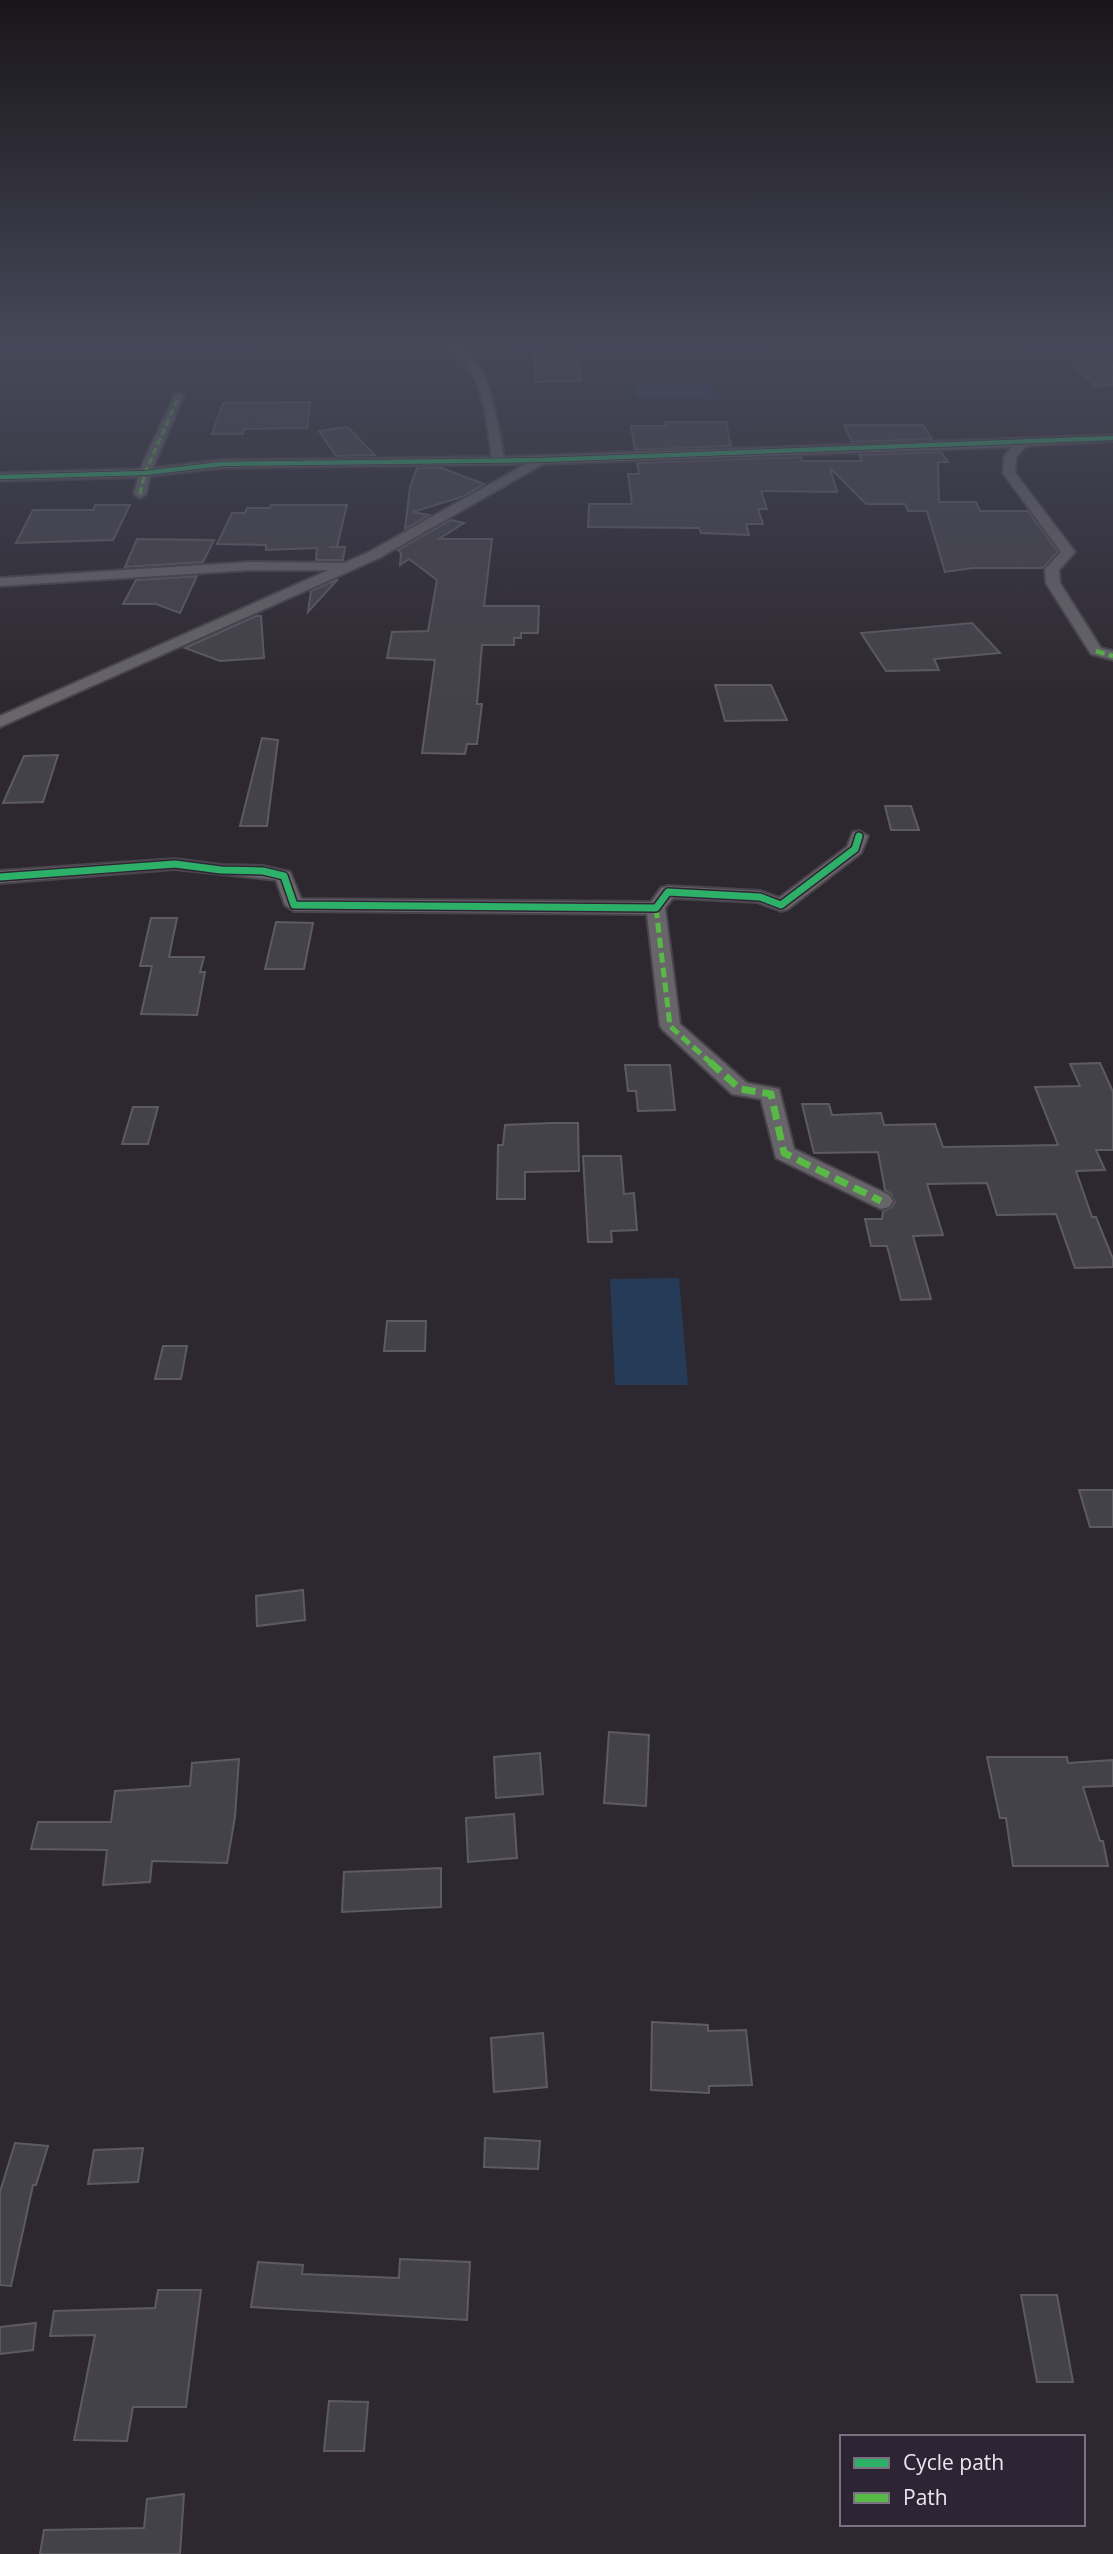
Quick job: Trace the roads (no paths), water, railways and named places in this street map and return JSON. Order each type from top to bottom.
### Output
[{"type":"street","points":[[140,494],[149,464]]},
{"type":"street","points":[[0,477],[145,473],[219,464]]},
{"type":"street","points":[[0,722],[374,555],[534,464]]},
{"type":"street","points":[[1010,464],[1009,473],[1069,552],[1052,569],[1053,583],[1096,652],[1113,656]]},
{"type":"street","points":[[0,582],[251,566],[350,565]]},
{"type":"street","points":[[859,836],[855,849],[781,905],[760,897],[668,892],[656,908],[670,1026],[740,1089],[771,1094],[784,1153],[881,1201]]},
{"type":"street","points":[[0,877],[175,864],[221,870],[263,871],[284,876],[294,905],[656,908]]},
{"type":"water","points":[[679,1278],[688,1385],[615,1385],[610,1279]]}]
